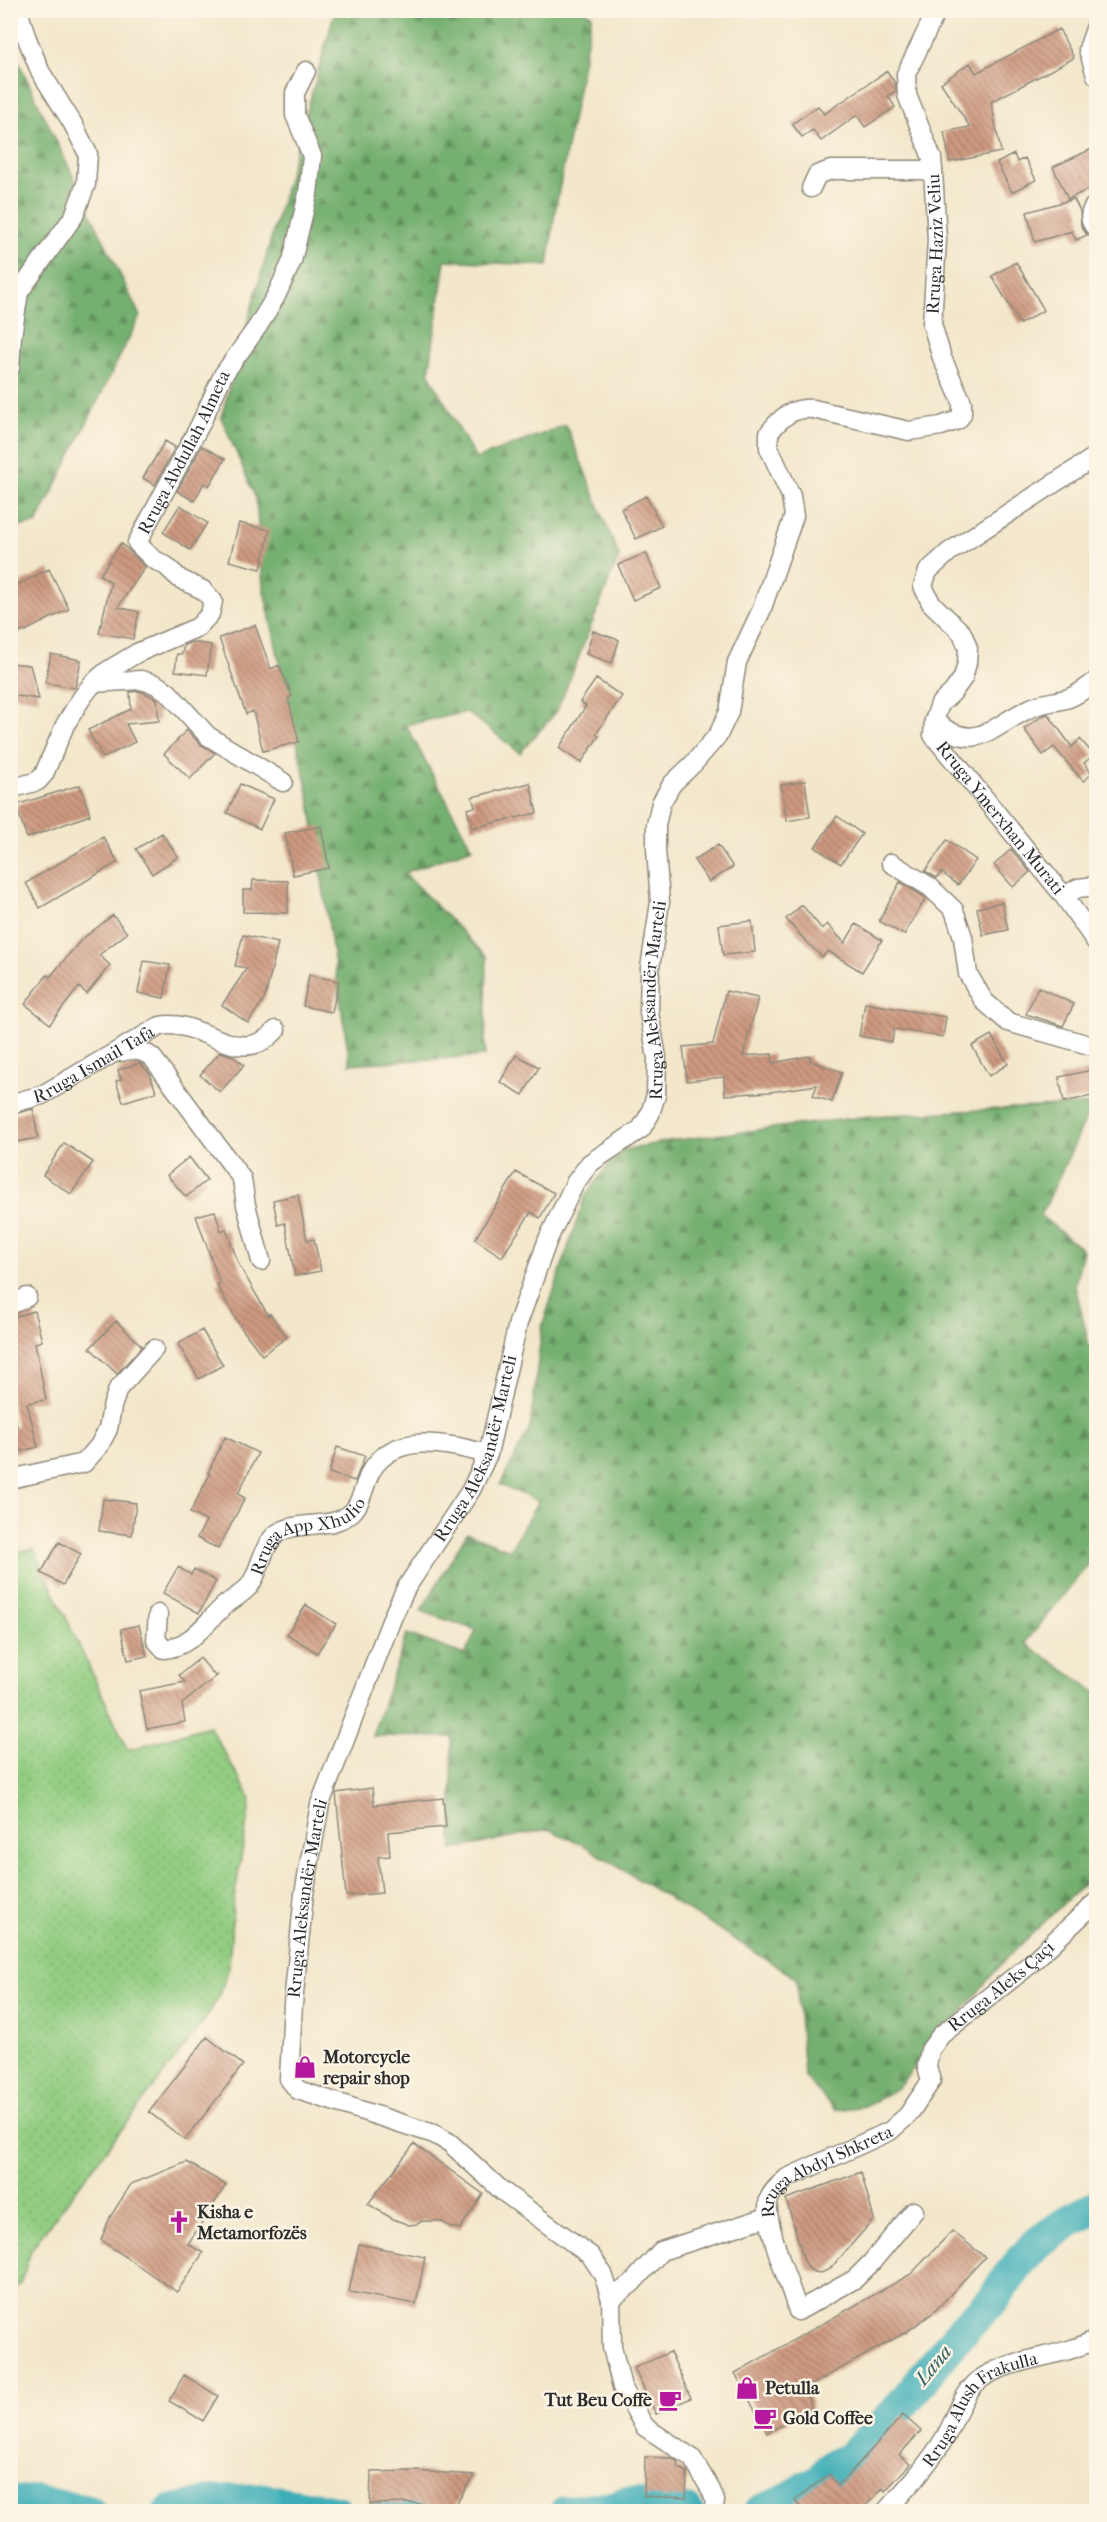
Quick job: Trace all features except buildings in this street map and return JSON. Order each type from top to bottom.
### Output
[{"type":"street","points":[[10,368],[19,292],[74,216],[86,184],[88,154],[73,124],[40,71],[18,10]]},
{"type":"street","name":"Rruga Haziz Veliu","points":[[937,10],[906,74],[907,95],[932,158],[937,240],[932,324],[942,358],[962,402],[962,414]]},
{"type":"street","points":[[1096,26],[1088,49],[1096,75]]},
{"type":"street","name":"Rruga Abdullah Almeta","points":[[10,789],[38,781],[44,774],[65,725],[93,683],[106,671],[137,653],[198,627],[210,614],[213,601],[203,590],[180,579],[166,566],[153,560],[137,543],[200,425],[223,375],[258,326],[276,296],[292,261],[308,194],[312,156],[295,115],[295,93],[306,71]]},
{"type":"street","points":[[811,188],[817,175],[831,170],[933,170]]},
{"type":"street","points":[[1096,204],[1090,215],[1096,228]]},
{"type":"street","name":"Rruga Aleksandër Marteli","points":[[714,2506],[692,2458],[645,2427],[636,2415],[622,2387],[612,2347],[611,2299],[603,2274],[591,2256],[501,2190],[450,2143],[434,2133],[298,2090],[290,2079],[293,2004],[304,1894],[320,1804],[326,1784],[406,1588],[471,1490],[488,1455],[518,1323],[548,1239],[575,1184],[591,1163],[641,1129],[650,1114],[656,1095],[657,1058],[649,1012],[650,968],[660,902],[656,825],[661,803],[672,784],[718,735],[729,712],[737,662],[761,611],[794,516],[790,496],[769,448],[769,433],[789,413],[801,409],[813,409],[909,431],[940,426],[958,420],[962,414]]},
{"type":"street","name":"Rruga Ymerxhan Murati","points":[[1096,456],[949,552],[928,571],[922,586],[931,603],[963,633],[968,648],[963,678],[940,704],[934,721],[933,735],[1064,896],[1096,942]]},
{"type":"street","points":[[93,683],[141,680],[155,684],[168,692],[208,736],[283,782]]},
{"type":"street","name":"Rruga Ymerxhan Murati","points":[[934,721],[948,732],[966,737],[978,737],[1034,706],[1069,698],[1096,681]]},
{"type":"street","points":[[891,863],[930,887],[954,910],[963,937],[968,974],[984,1001],[1008,1022],[1096,1047]]},
{"type":"street","points":[[1064,896],[1078,888],[1096,886]]},
{"type":"street","name":"Rruga Ismail Tafa","points":[[10,1104],[42,1095],[165,1025],[190,1029],[247,1047],[262,1044],[276,1030]]},
{"type":"street","points":[[116,1053],[131,1049],[142,1051],[152,1057],[242,1179],[246,1205],[261,1261]]},
{"type":"street","points":[[10,1479],[84,1463],[99,1446],[108,1429],[118,1389],[154,1349]]},
{"type":"street","name":"Rruga App Xhulio","points":[[159,1614],[156,1640],[164,1649],[175,1648],[194,1636],[224,1606],[250,1585],[268,1546],[277,1534],[296,1527],[342,1520],[354,1510],[372,1470],[383,1456],[401,1446],[420,1443],[449,1445],[488,1455]]},
{"type":"street","name":"Rruga Aleks Çaçi","points":[[931,2081],[927,2066],[930,2050],[941,2035],[1028,1966],[1096,1902]]},
{"type":"street","name":"Rruga Abdyl Shkreta","points":[[914,2211],[855,2279],[798,2311],[767,2217],[769,2199],[776,2188],[787,2178],[890,2131],[908,2115],[931,2081]]},
{"type":"street","points":[[611,2299],[632,2283],[660,2251],[767,2217]]},
{"type":"street","name":"Rruga Alush Frakulla","points":[[885,2511],[927,2464],[946,2435],[972,2386],[982,2378],[1010,2367],[1072,2350],[1096,2339]]},
{"type":"green space","points":[[583,10],[592,15],[555,212],[548,266],[445,260],[429,374],[476,459],[566,425],[619,556],[557,711],[520,753],[467,712],[406,725],[472,848],[404,873],[487,957],[485,1056],[350,1064],[310,802],[263,586],[256,499],[221,417],[335,11]]},
{"type":"green space","points":[[10,44],[140,316],[37,523],[11,528]]},
{"type":"green space","points":[[1093,1104],[1041,1216],[1083,1250],[1075,1285],[1090,1349],[1096,1349],[1096,1555],[1025,1643],[1096,1692],[1096,1872],[1004,1961],[897,2088],[867,2106],[835,2110],[804,2076],[796,1978],[582,1844],[548,1829],[452,1850],[452,1737],[372,1736],[407,1634],[465,1655],[476,1630],[421,1611],[467,1533],[510,1550],[538,1501],[500,1485],[530,1428],[542,1327],[585,1196],[612,1160],[623,1150],[669,1141],[870,1116]]},
{"type":"green space","points":[[34,1549],[128,1750],[209,1726],[251,1799],[233,1905],[229,1967],[220,1995],[206,2018],[40,2237],[31,2250],[21,2284],[11,2290],[10,1553]]},
{"type":"waterway","name":"Lana","points":[[760,2512],[784,2502],[822,2478],[833,2466],[850,2458],[895,2413],[964,2328],[994,2299],[1008,2277],[1035,2245],[1069,2221],[1096,2207]]},
{"type":"waterway","name":"Lana","points":[[170,2512],[213,2502],[264,2500],[336,2512]]},
{"type":"waterway","name":"Lana","points":[[10,2503],[35,2502],[89,2512]]},
{"type":"waterway","name":"Lana","points":[[566,2512],[616,2507],[627,2503],[687,2512]]},
{"type":"waterway","name":"Lana","points":[[384,2512],[429,2512]]},
{"type":"place","name":"Motorcycle repair shop","points":[[305,2067]]},
{"type":"place","name":"Kisha e Metamorfozës","points":[[179,2222]]},
{"type":"place","name":"Petulla","points":[[747,2388]]},
{"type":"place","name":"Tut Beu Coffe","points":[[670,2400]]},
{"type":"place","name":"Gold Coffee","points":[[765,2418]]}]
